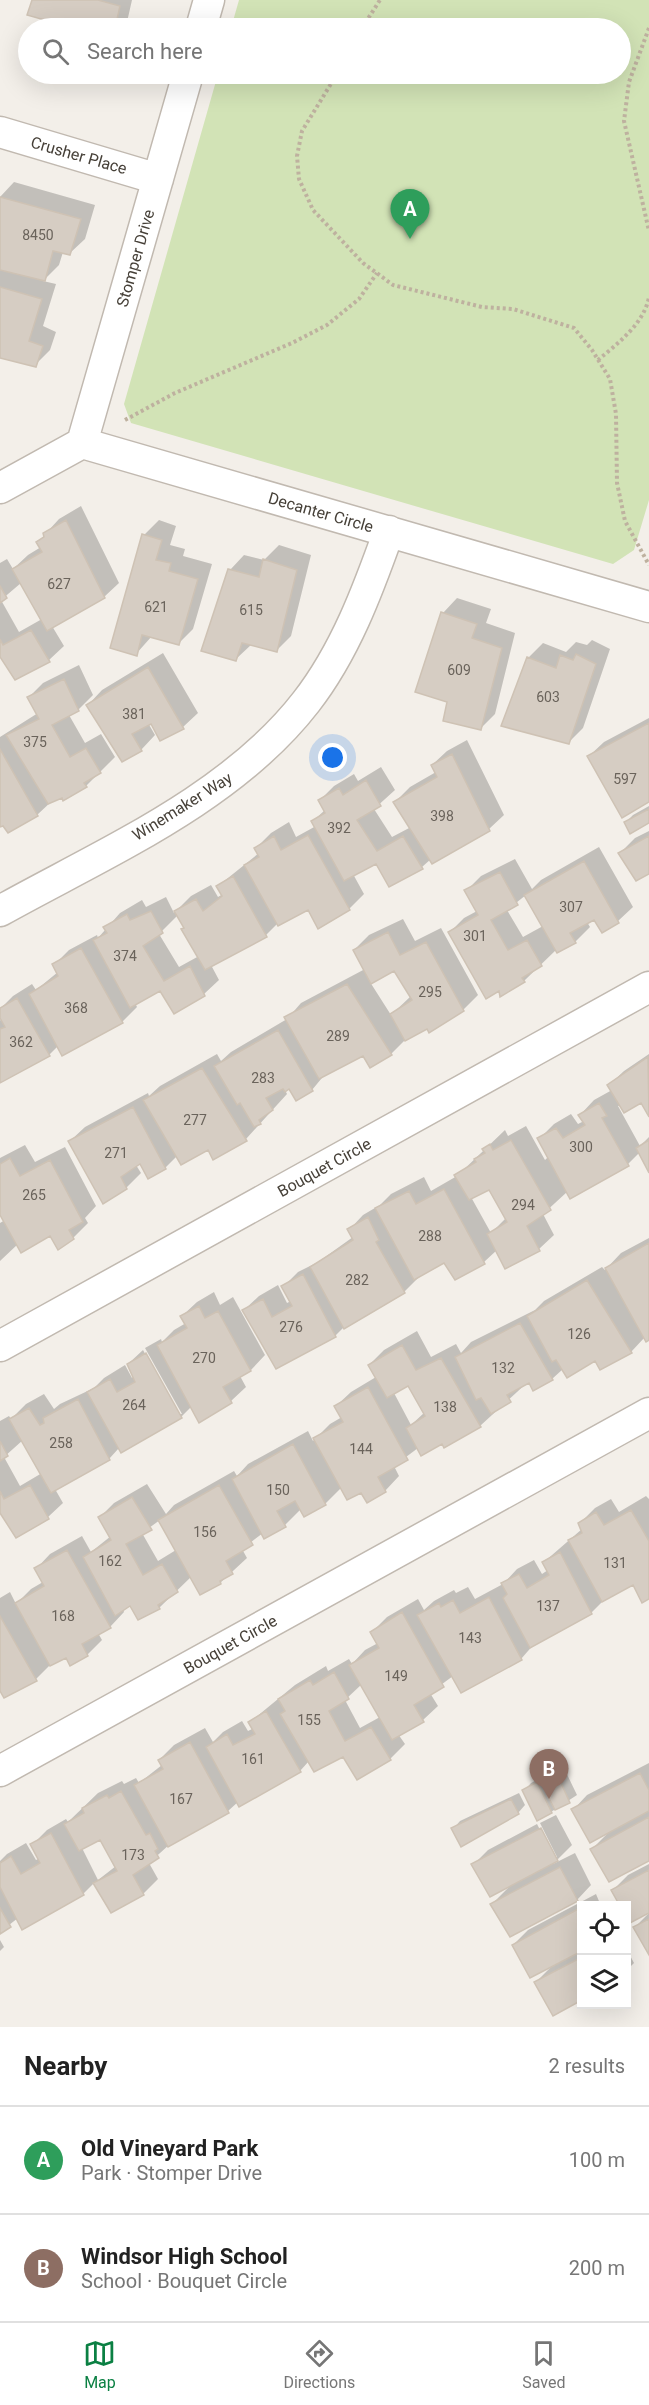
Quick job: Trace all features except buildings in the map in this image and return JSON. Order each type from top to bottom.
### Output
[{"type":"street","points":[[204,18],[209,0]]},
{"type":"street","name":"Stomper Drive","points":[[88,444],[185,84]]},
{"type":"street","name":"Crusher Place","points":[[0,132],[158,179]]},
{"type":"street","points":[[0,488],[88,444]]},
{"type":"street","name":"Decanter Circle","points":[[88,444],[649,607]]},
{"type":"street","name":"Winemaker Way","points":[[0,911],[165,819],[224,783],[267,744],[306,702],[338,653],[373,578],[389,531]]},
{"type":"street","name":"Bouquet Circle","points":[[0,1346],[649,987]]},
{"type":"street","name":"Bouquet Circle","points":[[0,1771],[649,1413]]},
{"type":"path","points":[[368,18],[380,0]]},
{"type":"path","points":[[631,77],[649,28]]},
{"type":"path","points":[[331,84],[302,131],[297,156],[299,178],[313,210],[363,263],[393,285],[483,307],[513,309],[574,328],[610,379],[616,414],[617,483],[625,520],[649,565]]},
{"type":"path","points":[[629,84],[624,121],[649,231]]},
{"type":"path","points":[[88,444],[128,417],[175,393],[292,343],[327,325],[359,299],[377,273]]},
{"type":"path","points":[[598,360],[628,334],[648,305],[649,297]]},
{"type":"green space","points":[[239,0],[649,0],[649,500],[634,550],[613,564],[131,423],[124,404],[215,84],[631,84],[631,18],[234,18]]},
{"type":"place","name":"Old Vineyard Park","points":[[410,239]]},
{"type":"place","name":"Windsor High School","points":[[549,1799]]}]
